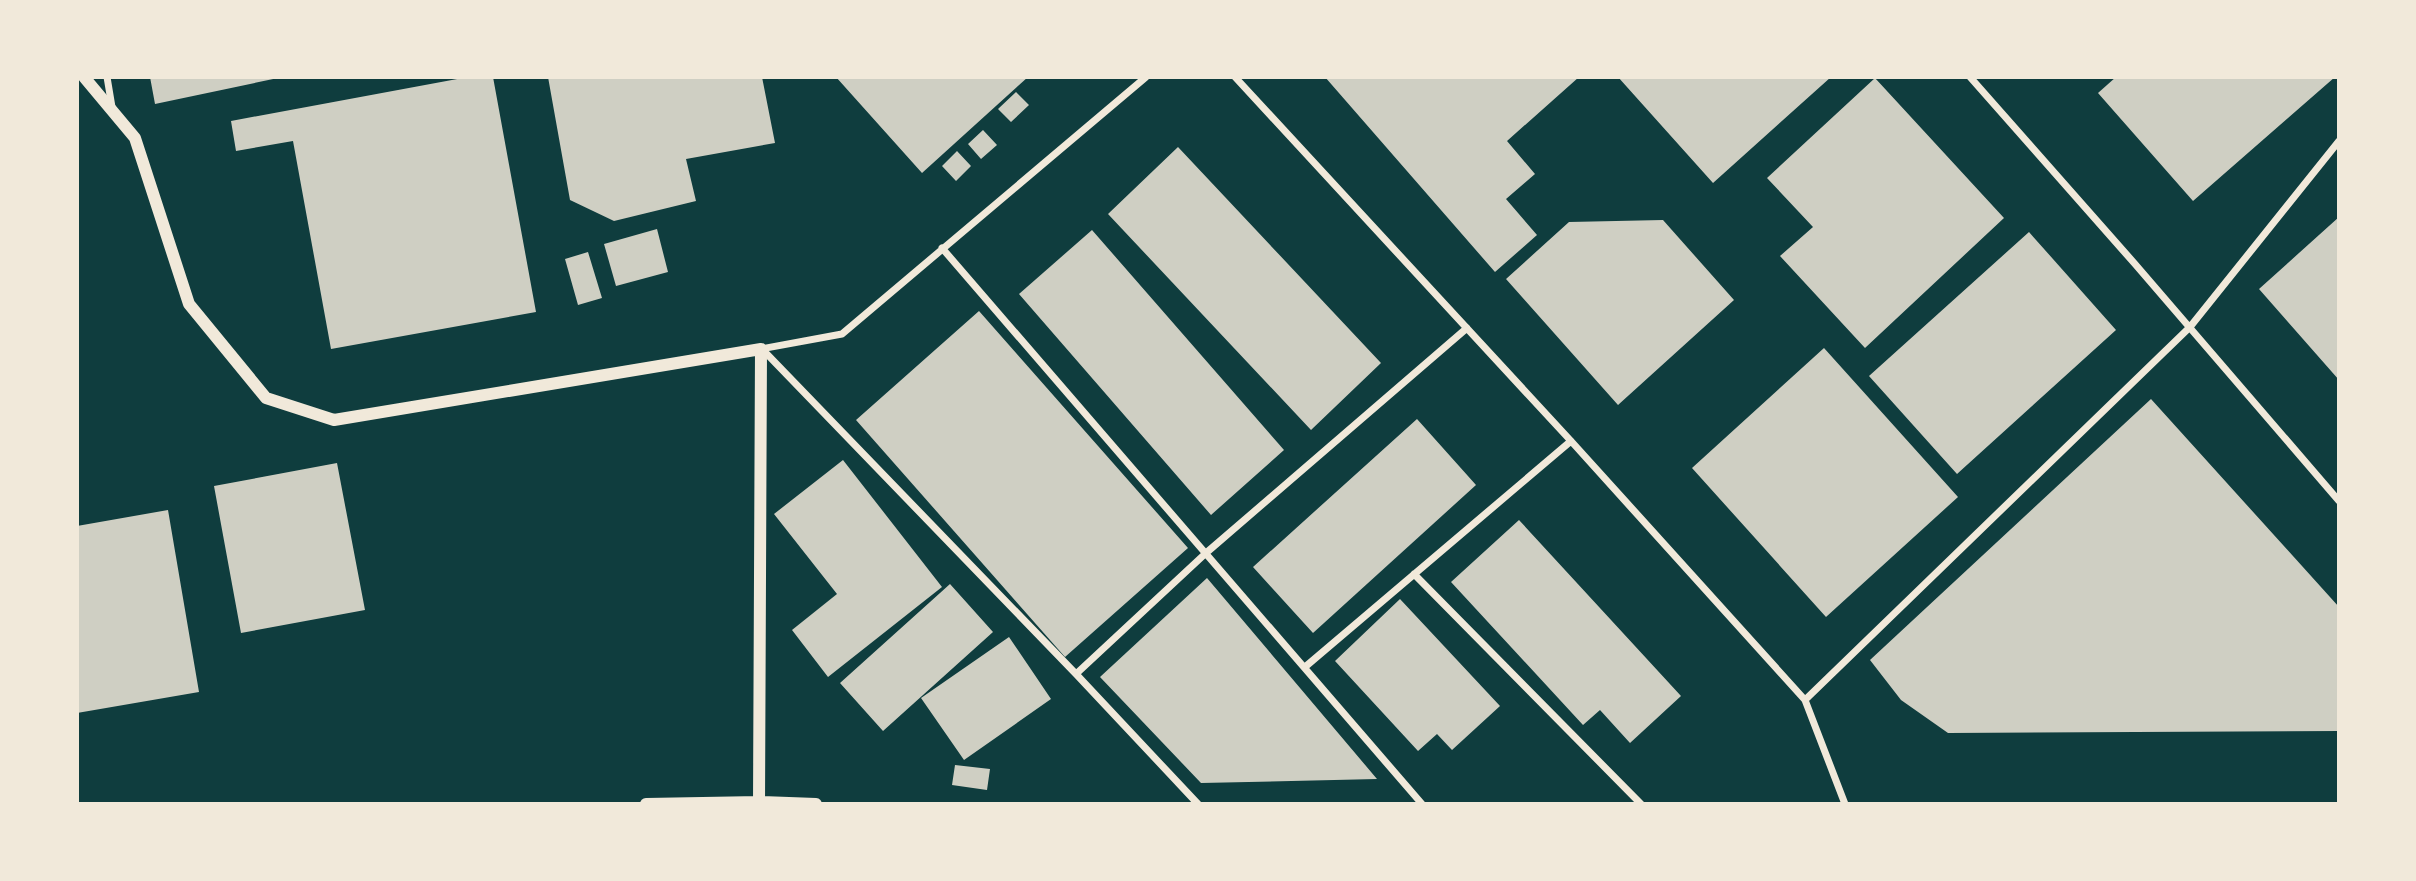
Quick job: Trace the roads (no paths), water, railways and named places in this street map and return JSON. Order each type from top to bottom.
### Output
[{"type":"street","points":[[84,77],[135,138],[189,304],[266,398],[334,420],[842,334],[1146,77]]},
{"type":"street","points":[[107,77],[113,111]]},
{"type":"street","points":[[1235,77],[1571,441],[1805,700],[1845,804]]},
{"type":"street","points":[[1970,77],[2339,501]]},
{"type":"street","points":[[1805,700],[2190,327],[2339,141]]},
{"type":"street","points":[[942,248],[1422,804]]},
{"type":"street","points":[[1076,674],[1206,553],[1467,328]]},
{"type":"street","points":[[761,349],[1198,804]]},
{"type":"street","points":[[759,803],[761,349]]},
{"type":"street","points":[[1305,667],[1571,441]]},
{"type":"street","points":[[1413,574],[1641,804]]},
{"type":"street","points":[[646,804],[816,804]]}]
